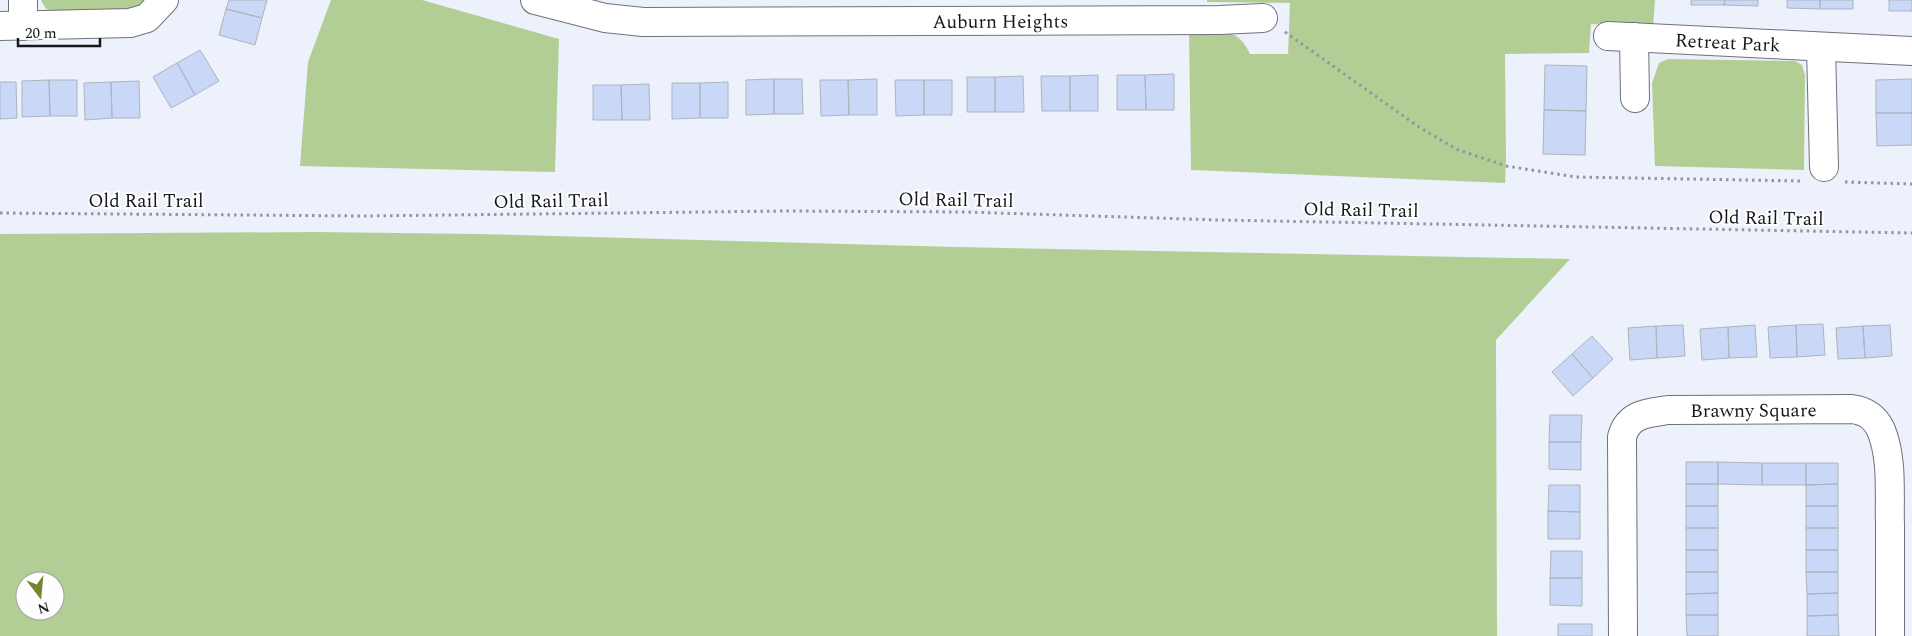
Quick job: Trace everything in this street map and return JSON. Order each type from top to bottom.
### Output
[{"type":"street","points":[[15,17],[130,23],[147,18],[164,0]]},
{"type":"street","name":"Auburn Heights","points":[[535,0],[574,12],[643,22],[738,10],[951,22],[1262,18]]},
{"type":"street","name":"Retreat Park","points":[[1635,98],[1621,37],[1912,51]]},
{"type":"street","points":[[1821,48],[1823,177]]},
{"type":"street","name":"Brawny Square","points":[[1623,636],[1622,437],[1624,430],[1631,420],[1639,415],[1668,410],[1852,409],[1863,411],[1876,421],[1881,430],[1887,455],[1890,489],[1890,636]]},
{"type":"path","points":[[1262,18],[1418,127],[1456,149],[1506,166],[1576,177],[1823,177],[1912,184]]},
{"type":"path","name":"Old Rail Trail","points":[[0,213],[363,216],[777,211],[965,212],[1219,220],[1912,233]]},
{"type":"green space","points":[[41,0],[147,0],[130,12],[59,13],[46,9]]},
{"type":"green space","points":[[331,0],[422,0],[559,39],[555,172],[300,166],[308,62]]},
{"type":"green space","points":[[1207,0],[1655,0],[1653,27],[1591,24],[1589,53],[1505,54],[1505,183],[1191,170],[1189,32],[1217,31],[1232,34],[1239,38],[1250,54],[1288,54],[1290,3],[1207,2]]},
{"type":"green space","points":[[1668,59],[1795,61],[1802,65],[1805,75],[1804,170],[1655,166],[1652,83],[1659,63]]},
{"type":"green space","points":[[315,232],[478,234],[957,247],[1570,259],[1496,340],[1497,636],[0,636],[0,234]]},
{"type":"building","points":[[229,0],[267,0],[262,18],[226,9]]},
{"type":"building","points":[[1691,0],[1725,0],[1724,5],[1691,5]]},
{"type":"building","points":[[1725,0],[1758,0],[1758,6],[1724,5]]},
{"type":"building","points":[[1787,0],[1820,0],[1820,9],[1787,8]]},
{"type":"building","points":[[1820,0],[1853,0],[1853,9],[1820,9]]},
{"type":"building","points":[[1889,0],[1912,0],[1912,11],[1889,11]]},
{"type":"building","points":[[226,9],[262,18],[255,45],[219,35]]},
{"type":"building","points":[[200,50],[219,81],[195,95],[177,63]]},
{"type":"building","points":[[177,63],[195,95],[171,108],[153,77]]},
{"type":"building","points":[[1545,65],[1587,66],[1586,111],[1544,110]]},
{"type":"building","points":[[1174,74],[1174,110],[1146,110],[1145,75]]},
{"type":"building","points":[[1098,75],[1098,111],[1070,111],[1070,76]]},
{"type":"building","points":[[1117,75],[1145,75],[1146,110],[1117,110]]},
{"type":"building","points":[[1023,76],[1024,112],[995,112],[995,77]]},
{"type":"building","points":[[1041,76],[1070,76],[1070,111],[1042,111]]},
{"type":"building","points":[[967,77],[995,77],[995,112],[967,112]]},
{"type":"building","points":[[774,79],[802,79],[803,114],[774,114]]},
{"type":"building","points":[[774,79],[774,114],[746,115],[746,80]]},
{"type":"building","points":[[877,79],[877,115],[849,115],[848,80]]},
{"type":"building","points":[[1912,79],[1912,113],[1876,113],[1876,80]]},
{"type":"building","points":[[49,80],[77,80],[77,116],[50,116]]},
{"type":"building","points":[[49,80],[50,116],[22,117],[22,81]]},
{"type":"building","points":[[820,80],[848,80],[849,115],[821,116]]},
{"type":"building","points":[[895,80],[924,80],[924,115],[896,116]]},
{"type":"building","points":[[924,80],[952,80],[952,115],[924,115]]},
{"type":"building","points":[[139,81],[140,118],[112,118],[111,82]]},
{"type":"building","points":[[0,82],[16,82],[17,118],[0,119]]},
{"type":"building","points":[[111,82],[112,118],[85,120],[84,83]]},
{"type":"building","points":[[728,82],[728,118],[700,118],[700,83]]},
{"type":"building","points":[[672,83],[700,83],[700,118],[672,119]]},
{"type":"building","points":[[649,84],[650,120],[622,120],[621,85]]},
{"type":"building","points":[[593,85],[621,85],[622,120],[593,120]]},
{"type":"building","points":[[1544,110],[1586,111],[1585,155],[1543,154]]},
{"type":"building","points":[[1876,113],[1912,113],[1912,145],[1877,146]]},
{"type":"building","points":[[1823,324],[1825,355],[1797,357],[1796,325]]},
{"type":"building","points":[[1683,325],[1685,356],[1657,358],[1656,326]]},
{"type":"building","points":[[1755,325],[1757,357],[1729,358],[1728,327]]},
{"type":"building","points":[[1796,325],[1797,357],[1770,358],[1768,327]]},
{"type":"building","points":[[1890,325],[1892,356],[1865,358],[1863,326]]},
{"type":"building","points":[[1656,326],[1657,358],[1630,360],[1628,328]]},
{"type":"building","points":[[1863,326],[1865,358],[1838,359],[1836,328]]},
{"type":"building","points":[[1728,327],[1729,358],[1702,360],[1700,329]]},
{"type":"building","points":[[1592,336],[1613,359],[1593,378],[1572,354]]},
{"type":"building","points":[[1572,354],[1593,378],[1573,396],[1552,372]]},
{"type":"building","points":[[1550,415],[1582,415],[1581,442],[1549,442]]},
{"type":"building","points":[[1549,442],[1581,442],[1581,470],[1549,469]]},
{"type":"building","points":[[1686,462],[1718,462],[1718,484],[1686,484]]},
{"type":"building","points":[[1718,462],[1762,463],[1762,485],[1718,484]]},
{"type":"building","points":[[1762,463],[1806,463],[1806,485],[1762,485]]},
{"type":"building","points":[[1806,463],[1838,463],[1838,484],[1806,485]]},
{"type":"building","points":[[1686,484],[1718,484],[1718,506],[1686,506]]},
{"type":"building","points":[[1838,484],[1838,506],[1806,506],[1806,485]]},
{"type":"building","points":[[1549,485],[1580,485],[1580,512],[1548,511]]},
{"type":"building","points":[[1686,506],[1718,506],[1718,528],[1686,528]]},
{"type":"building","points":[[1806,506],[1838,506],[1838,528],[1806,528]]},
{"type":"building","points":[[1548,511],[1580,512],[1580,539],[1548,539]]},
{"type":"building","points":[[1686,528],[1718,528],[1718,550],[1686,550]]},
{"type":"building","points":[[1806,528],[1838,528],[1838,550],[1806,550]]},
{"type":"building","points":[[1686,550],[1718,550],[1718,572],[1686,572]]},
{"type":"building","points":[[1806,550],[1838,550],[1838,572],[1806,572]]},
{"type":"building","points":[[1551,551],[1582,551],[1582,578],[1550,578]]},
{"type":"building","points":[[1686,572],[1718,572],[1718,593],[1686,594]]},
{"type":"building","points":[[1806,572],[1838,572],[1838,593],[1807,594]]},
{"type":"building","points":[[1550,578],[1582,578],[1582,606],[1550,605]]},
{"type":"building","points":[[1718,593],[1718,615],[1686,615],[1686,594]]},
{"type":"building","points":[[1838,593],[1838,615],[1807,616],[1807,594]]},
{"type":"building","points":[[1686,615],[1718,615],[1718,636],[1687,636]]},
{"type":"building","points":[[1838,615],[1839,636],[1807,636],[1807,616]]},
{"type":"building","points":[[1558,624],[1592,624],[1592,636],[1558,636]]}]
